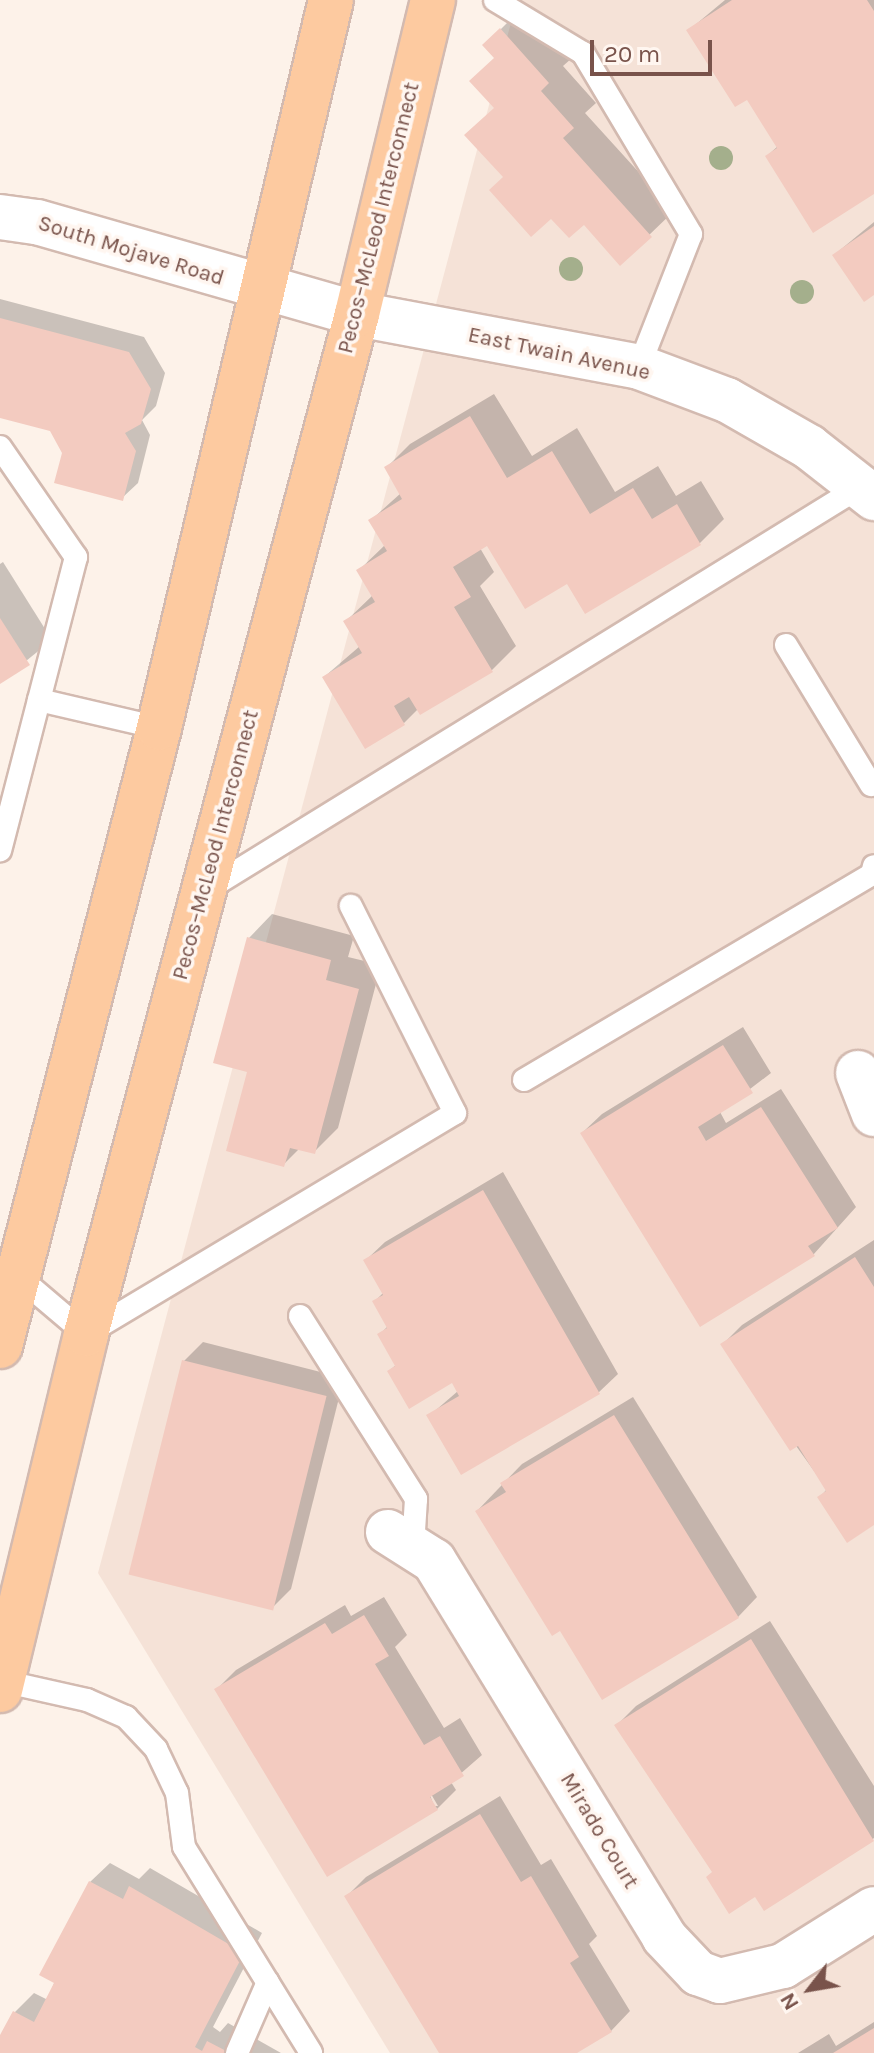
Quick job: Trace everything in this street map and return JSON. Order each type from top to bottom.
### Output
[{"type":"main road","points":[[0,1346],[9,1270],[159,728],[331,0]]},
{"type":"main road","name":"Pecos–McLeod Interconnect","points":[[1,1686],[86,1334],[357,314],[433,0]]},
{"type":"street","name":"South Mojave Road","points":[[0,217],[37,222],[261,290]]},
{"type":"street","name":"East Twain Avenue","points":[[261,290],[357,314],[639,367],[727,400],[809,447],[867,493]]},
{"type":"street","points":[[858,1073],[874,1114]]},
{"type":"street","name":"Mirado Court","points":[[401,1539],[434,1561],[664,1937],[698,1973],[720,1981],[783,1966],[874,1909]]},
{"type":"lane","points":[[495,0],[583,53],[691,234],[639,367]]},
{"type":"lane","points":[[0,447],[76,557],[0,850]]},
{"type":"lane","points":[[203,892],[867,493]]},
{"type":"lane","points":[[786,645],[873,789]]},
{"type":"lane","points":[[39,700],[159,728]]},
{"type":"lane","points":[[524,1080],[872,874],[874,866]]},
{"type":"lane","points":[[9,1270],[86,1334],[455,1113],[351,906]]},
{"type":"lane","points":[[300,1316],[416,1499],[401,1539]]},
{"type":"lane","points":[[1,1686],[87,1700],[126,1717],[156,1749],[177,1793],[184,1847],[311,2053]]},
{"type":"lane","points":[[237,2053],[268,1982]]},
{"type":"shaded area","points":[[517,0],[874,0],[874,2053],[390,2053],[98,1573]]},
{"type":"building","points":[[732,0],[867,0],[874,11],[874,194],[813,233],[765,156],[777,148],[747,100],[735,107],[686,30]]},
{"type":"building","points":[[500,28],[549,83],[541,91],[574,128],[563,138],[652,237],[620,266],[584,225],[569,238],[551,219],[531,237],[489,190],[503,177],[464,135],[494,108],[469,81],[494,58],[482,45]]},
{"type":"building","points":[[874,226],[874,295],[864,302],[832,255]]},
{"type":"building","points":[[0,318],[129,352],[151,389],[141,424],[125,433],[136,451],[123,501],[54,483],[62,453],[50,431],[0,418]]},
{"type":"building","points":[[470,416],[507,478],[552,451],[590,514],[633,488],[652,519],[677,504],[701,545],[585,614],[567,584],[525,609],[487,546],[453,567],[471,597],[454,607],[493,672],[420,715],[409,697],[394,706],[405,725],[365,749],[322,677],[362,653],[343,621],[375,602],[356,570],[387,551],[368,520],[402,499],[384,467]]},
{"type":"building","points":[[0,618],[30,665],[0,684]]},
{"type":"building","points":[[247,937],[331,960],[326,980],[359,989],[315,1154],[290,1148],[284,1167],[226,1151],[247,1072],[213,1063]]},
{"type":"building","points":[[723,1045],[753,1093],[698,1127],[706,1141],[761,1107],[838,1228],[808,1246],[815,1256],[700,1327],[580,1133]]},
{"type":"building","points":[[483,1190],[600,1394],[461,1475],[426,1415],[459,1396],[452,1383],[409,1409],[387,1371],[395,1366],[377,1334],[387,1328],[372,1301],[383,1295],[363,1260]]},
{"type":"building","points":[[855,1257],[874,1287],[874,1525],[847,1543],[817,1497],[826,1491],[798,1446],[790,1451],[720,1344]]},
{"type":"building","points":[[182,1360],[327,1396],[273,1610],[129,1574]]},
{"type":"building","points":[[614,1415],[739,1618],[602,1700],[560,1631],[552,1636],[475,1511],[506,1492],[500,1483]]},
{"type":"building","points":[[364,1615],[389,1656],[375,1664],[424,1745],[440,1736],[464,1776],[430,1797],[438,1810],[327,1877],[214,1689],[325,1623],[332,1634]]},
{"type":"building","points":[[751,1639],[874,1841],[764,1911],[755,1897],[729,1914],[706,1877],[712,1872],[614,1725]]},
{"type":"building","points":[[480,1814],[521,1882],[531,1876],[579,1957],[570,1963],[612,2032],[577,2053],[439,2053],[344,1896]]},
{"type":"building","points":[[89,1881],[123,1899],[129,1886],[244,1953],[195,2047],[202,2051],[207,2041],[230,2053],[0,2053],[0,2035],[13,2011],[34,2022],[54,1983],[39,1975]]},
{"type":"building","points":[[874,2028],[874,2053],[833,2053]]}]
